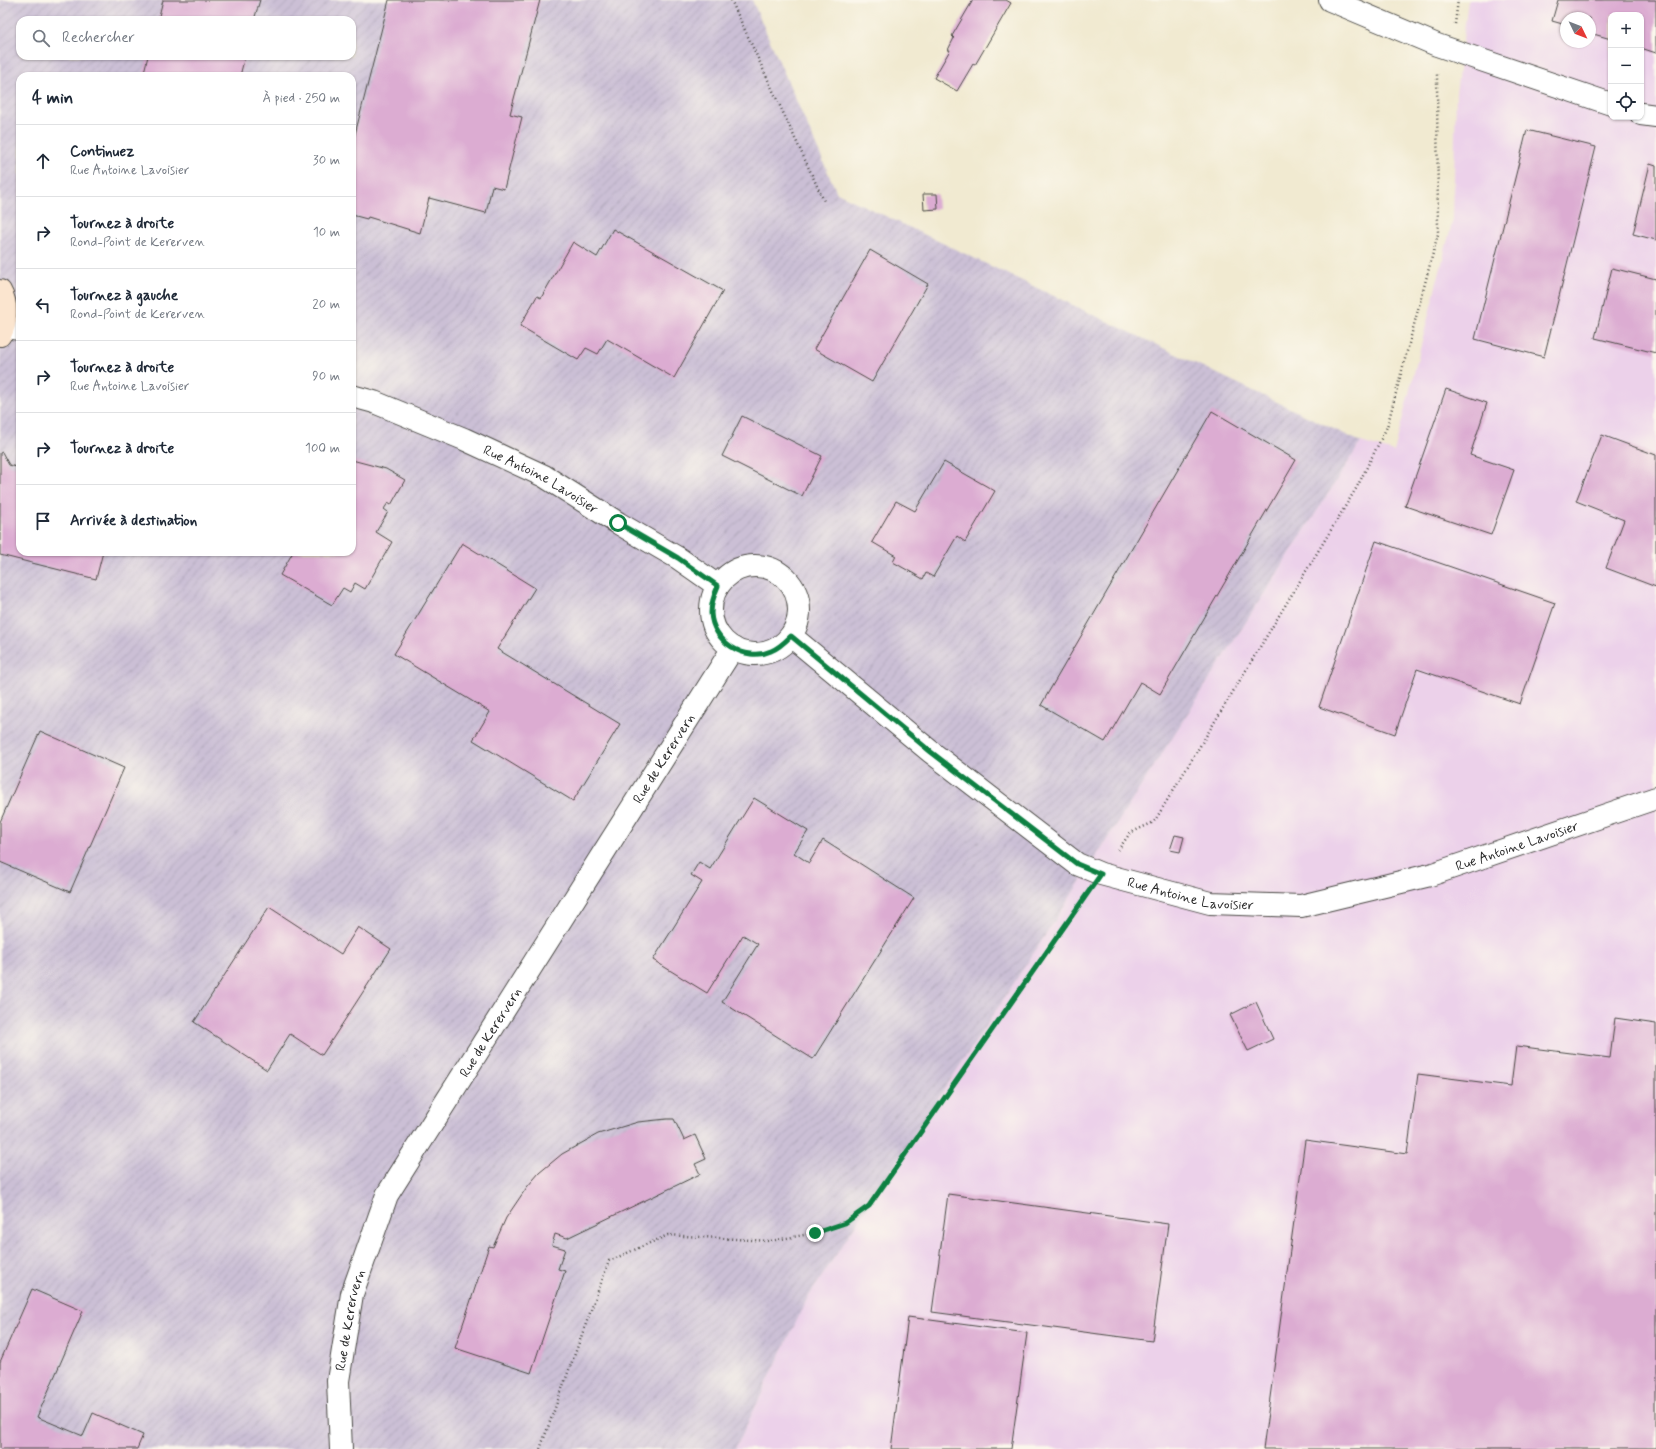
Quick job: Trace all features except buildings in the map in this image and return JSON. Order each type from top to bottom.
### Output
[{"type":"street","points":[[1330,0],[1437,45],[1608,103]]},
{"type":"street","points":[[1644,114],[1656,116]]},
{"type":"street","points":[[0,291],[3,296],[8,330]]},
{"type":"street","name":"Rue Antoine Lavoisier","points":[[356,397],[374,402],[458,436],[544,476],[618,523],[678,558],[718,586]]},
{"type":"street","points":[[754,566],[768,568],[780,574],[790,583],[797,596],[799,610],[797,624],[791,636],[782,646],[770,652],[758,654],[745,653],[733,648],[722,639],[714,627],[712,620],[712,599],[718,586],[728,576],[740,569],[754,566]]},
{"type":"street","name":"Rue Antoine Lavoisier","points":[[791,636],[949,766],[1077,864],[1101,874],[1210,903],[1301,906],[1430,875],[1656,798]]},
{"type":"street","name":"Rue de Kerervern","points":[[341,1449],[338,1381],[352,1294],[387,1195],[733,648]]},
{"type":"path","points":[[731,0],[824,201]]},
{"type":"path","points":[[540,1449],[609,1261],[668,1235],[770,1241],[815,1233],[845,1223],[869,1206],[1130,832],[1154,822],[1358,487],[1387,427],[1438,234],[1437,45]]},
{"type":"shaded area","points":[[0,0],[752,0],[837,193],[1361,442],[1065,905],[807,1299],[735,1449],[0,1449]]},
{"type":"shaded area","points":[[1468,0],[1656,0],[1656,1449],[735,1449],[807,1299],[1065,905],[1361,442],[1394,452],[1453,219],[1456,94]]},
{"type":"route","points":[[618,523],[678,558],[718,586],[712,599],[711,613],[714,627],[722,639],[733,648],[745,653],[758,654],[770,652],[782,646],[791,636],[931,752],[1077,864],[1101,874],[869,1206],[845,1223],[815,1233]]}]
